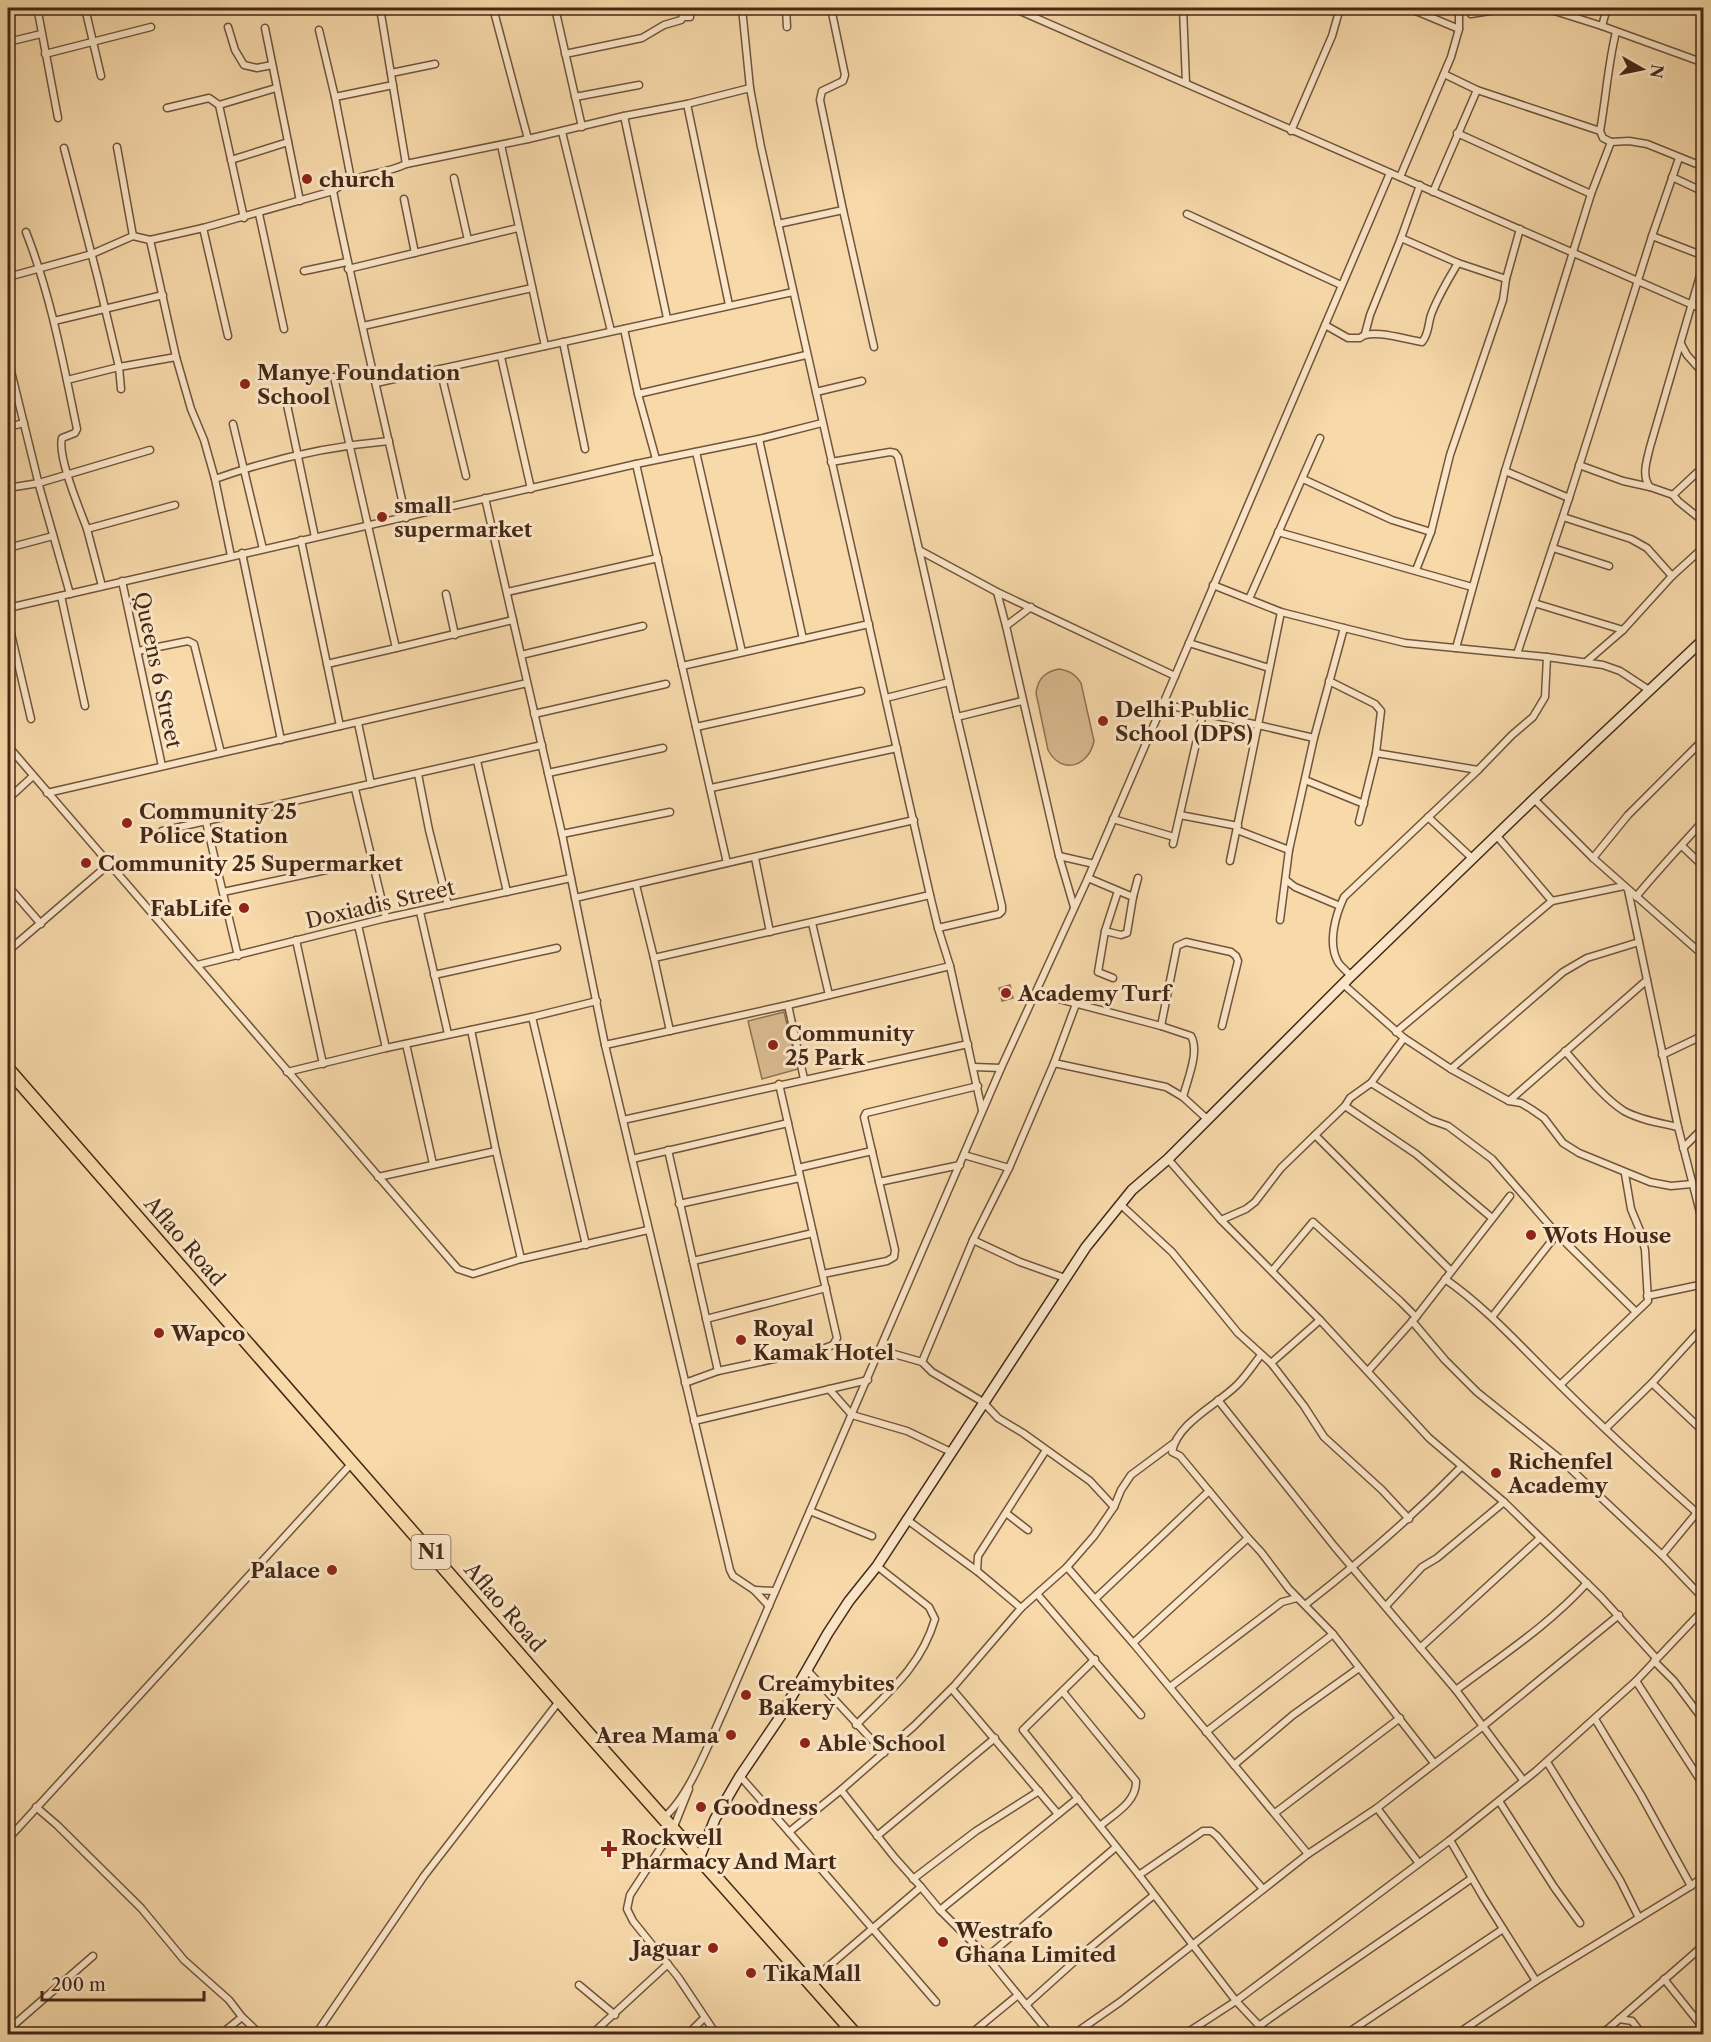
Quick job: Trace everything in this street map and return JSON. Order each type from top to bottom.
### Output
[{"type":"highway","name":"Aflao Road","points":[[8,1069],[560,1700],[671,1819],[699,1859],[855,2034]]},
{"type":"street","points":[[43,8],[38,10],[41,34],[58,118]]},
{"type":"street","points":[[85,8],[101,76]]},
{"type":"street","points":[[380,8],[406,164]]},
{"type":"street","points":[[493,8],[528,140]]},
{"type":"street","points":[[555,8],[582,127]]},
{"type":"street","points":[[565,54],[642,38],[683,17],[690,18],[688,8]]},
{"type":"street","points":[[742,8],[750,88],[806,355],[930,895],[950,966],[983,1112]]},
{"type":"street","points":[[786,8],[787,27]]},
{"type":"street","points":[[831,8],[845,75],[843,81],[822,91],[820,100],[874,347]]},
{"type":"street","points":[[1013,8],[1704,310]]},
{"type":"street","points":[[1183,8],[1185,83]]},
{"type":"street","points":[[1291,131],[1332,36],[1340,8]]},
{"type":"street","points":[[1402,8],[1417,9],[1460,29]]},
{"type":"street","points":[[1400,177],[1444,74],[1460,29],[1460,8]]},
{"type":"street","points":[[1461,15],[1472,11],[1509,8]]},
{"type":"street","points":[[1545,8],[1704,63]]},
{"type":"street","points":[[1602,26],[1607,8]]},
{"type":"street","points":[[45,54],[151,27]]},
{"type":"street","points":[[228,27],[235,50],[244,65],[257,68],[272,65]]},
{"type":"street","points":[[265,28],[300,201]]},
{"type":"street","points":[[319,30],[351,178]]},
{"type":"street","points":[[1616,32],[1609,60],[1607,92],[1600,131],[1603,138],[1611,142],[1639,142],[1704,167]]},
{"type":"street","points":[[8,42],[41,34]]},
{"type":"street","points":[[391,73],[435,64]]},
{"type":"street","points":[[1444,74],[1477,90],[1600,131]]},
{"type":"street","points":[[335,97],[393,85]]},
{"type":"street","points":[[575,97],[639,85]]},
{"type":"street","points":[[219,105],[276,88]]},
{"type":"street","points":[[8,278],[92,254],[133,236],[150,240],[259,214],[333,191],[351,178],[398,168],[406,164],[528,140],[750,88]]},
{"type":"street","points":[[1433,192],[1477,90]]},
{"type":"street","points":[[167,108],[209,98],[219,105],[244,218]]},
{"type":"street","points":[[687,104],[729,305]]},
{"type":"street","points":[[624,116],[667,318]]},
{"type":"street","points":[[562,132],[610,331]]},
{"type":"street","points":[[1457,134],[1591,195]]},
{"type":"street","points":[[231,159],[288,142]]},
{"type":"street","points":[[1456,648],[1505,471],[1591,195],[1611,142]]},
{"type":"street","points":[[501,145],[545,346]]},
{"type":"street","points":[[117,147],[133,236]]},
{"type":"street","points":[[64,148],[119,367],[121,389]]},
{"type":"street","points":[[1516,654],[1553,548],[1637,282],[1679,158]]},
{"type":"street","points":[[716,2034],[668,1964],[633,1921],[627,1909],[630,1895],[703,1754],[769,1606],[1001,1068],[1088,878],[1390,173]]},
{"type":"street","points":[[1672,177],[1704,192]]},
{"type":"street","points":[[454,178],[468,240]]},
{"type":"street","points":[[1365,334],[1419,185]]},
{"type":"street","points":[[333,191],[406,518]]},
{"type":"street","points":[[404,199],[415,253]]},
{"type":"street","points":[[778,224],[843,210]]},
{"type":"street","points":[[1187,213],[1341,285]]},
{"type":"street","points":[[259,214],[284,329]]},
{"type":"street","points":[[203,228],[228,336]]},
{"type":"street","points":[[304,271],[415,253],[518,228]]},
{"type":"street","points":[[1416,570],[1431,532],[1450,455],[1503,300],[1506,279],[1520,229]]},
{"type":"street","points":[[26,232],[40,269],[54,321],[77,429],[75,433],[62,438],[61,442],[67,473],[87,529],[102,586]]},
{"type":"street","points":[[1652,236],[1704,256]]},
{"type":"street","points":[[1401,238],[1458,263],[1506,279]]},
{"type":"street","points":[[150,240],[176,357],[215,479],[231,556]]},
{"type":"street","points":[[1650,487],[1646,475],[1650,447],[1704,262]]},
{"type":"street","points":[[1325,325],[1348,338],[1360,338],[1365,334],[1375,333],[1422,342],[1426,337],[1430,317],[1441,291],[1458,263]]},
{"type":"street","points":[[363,327],[532,288]]},
{"type":"street","points":[[376,383],[793,292]]},
{"type":"street","points":[[54,321],[163,295]]},
{"type":"street","points":[[624,329],[638,394],[656,459]]},
{"type":"street","points":[[562,342],[585,449]]},
{"type":"street","points":[[1681,344],[1687,355],[1704,374]]},
{"type":"street","points":[[638,394],[806,355]]},
{"type":"street","points":[[67,380],[119,367],[176,357]]},
{"type":"street","points":[[501,357],[531,489]]},
{"type":"street","points":[[8,364],[70,594]]},
{"type":"street","points":[[440,369],[466,476]]},
{"type":"street","points":[[334,377],[396,648]]},
{"type":"street","points":[[816,392],[862,381]]},
{"type":"street","points":[[286,400],[315,537]]},
{"type":"street","points":[[8,427],[24,423]]},
{"type":"street","points":[[8,608],[822,423]]},
{"type":"street","points":[[233,424],[262,549]]},
{"type":"street","points":[[1249,599],[1320,438]]},
{"type":"street","points":[[759,439],[803,639]]},
{"type":"street","points":[[215,479],[244,469],[298,456],[349,445],[389,441]]},
{"type":"street","points":[[8,488],[39,483],[150,450]]},
{"type":"street","points":[[696,452],[742,652]]},
{"type":"street","points":[[831,462],[890,452],[895,453],[898,457],[1002,906],[999,914],[938,928]]},
{"type":"street","points":[[636,464],[727,863]]},
{"type":"street","points":[[1580,465],[1623,481],[1673,495],[1704,522]]},
{"type":"street","points":[[1673,495],[1704,466]]},
{"type":"street","points":[[1505,471],[1569,498]]},
{"type":"street","points":[[1303,479],[1392,520],[1431,532]]},
{"type":"street","points":[[485,498],[562,834],[605,1045],[730,1570],[733,1576],[754,1590],[769,1606]]},
{"type":"street","points":[[87,529],[175,505]]},
{"type":"street","points":[[1563,517],[1631,539],[1647,548],[1672,576]]},
{"type":"street","points":[[1278,532],[1472,587]]},
{"type":"street","points":[[8,548],[53,536]]},
{"type":"street","points":[[301,540],[340,726]]},
{"type":"street","points":[[1586,662],[1623,630],[1672,576],[1704,547]]},
{"type":"street","points":[[1553,548],[1609,566]]},
{"type":"street","points":[[919,550],[997,592],[1175,676]]},
{"type":"street","points":[[242,553],[281,740]]},
{"type":"street","points":[[507,592],[658,558]]},
{"type":"street","name":"Queens 6 Street","points":[[122,581],[162,766]]},
{"type":"street","points":[[1213,585],[1281,612],[1405,643],[1586,662],[1620,671],[1649,690]]},
{"type":"street","points":[[997,592],[1059,856],[1074,907]]},
{"type":"street","points":[[446,594],[455,635]]},
{"type":"street","points":[[61,596],[85,706]]},
{"type":"street","points":[[1534,603],[1623,630]]},
{"type":"street","points":[[1006,626],[1031,608]]},
{"type":"street","points":[[1230,861],[1281,612]]},
{"type":"street","points":[[327,664],[513,620]]},
{"type":"street","points":[[8,621],[31,719]]},
{"type":"street","points":[[682,666],[869,624]]},
{"type":"street","points":[[521,655],[643,626]]},
{"type":"street","points":[[1280,920],[1289,850],[1314,738],[1344,628]]},
{"type":"street","points":[[699,1859],[715,1819],[740,1776],[780,1717],[838,1617],[877,1566],[1086,1247],[1120,1204],[1351,976],[1704,639]]},
{"type":"street","points":[[138,651],[188,641],[194,644],[220,753]]},
{"type":"street","points":[[1189,643],[1269,668]]},
{"type":"street","points":[[1351,976],[1338,962],[1334,950],[1333,938],[1344,897],[1533,717],[1545,697],[1547,657]]},
{"type":"street","points":[[1329,681],[1375,704],[1381,711],[1376,753],[1359,822]]},
{"type":"street","points":[[886,698],[949,682]]},
{"type":"street","points":[[47,793],[527,683]]},
{"type":"street","points":[[534,714],[666,684]]},
{"type":"street","points":[[696,727],[861,691]]},
{"type":"street","points":[[957,717],[1022,701]]},
{"type":"street","points":[[1163,704],[1314,738]]},
{"type":"street","points":[[1113,819],[1174,841],[1203,713]]},
{"type":"street","points":[[358,723],[371,784]]},
{"type":"street","points":[[1593,858],[1628,814],[1704,739]]},
{"type":"street","points":[[8,746],[108,865],[462,1272],[474,1274],[521,1259],[648,1230]]},
{"type":"street","points":[[162,831],[542,746]]},
{"type":"street","points":[[548,773],[663,748]]},
{"type":"street","points":[[711,788],[897,748]]},
{"type":"street","points":[[1376,753],[1478,770]]},
{"type":"street","points":[[477,761],[507,892]]},
{"type":"street","points":[[418,774],[448,905]]},
{"type":"street","points":[[8,799],[33,776]]},
{"type":"street","points":[[1305,780],[1364,804]]},
{"type":"street","points":[[355,789],[386,918]]},
{"type":"street","points":[[1534,799],[1593,858],[1704,956]]},
{"type":"street","points":[[562,834],[670,812]]},
{"type":"street","points":[[1180,815],[1237,828],[1289,850]]},
{"type":"street","points":[[1428,817],[1473,859]]},
{"type":"street","points":[[575,898],[914,820]]},
{"type":"street","points":[[1636,897],[1660,866],[1682,846],[1704,820]]},
{"type":"street","points":[[206,822],[238,956]]},
{"type":"street","points":[[1497,836],[1552,901]]},
{"type":"street","points":[[1682,846],[1704,867]]},
{"type":"street","points":[[1059,856],[1094,864]]},
{"type":"street","points":[[755,858],[770,932]]},
{"type":"street","points":[[223,892],[373,860]]},
{"type":"street","points":[[8,951],[108,865]]},
{"type":"street","name":"Doxiadis Street","points":[[197,965],[386,918],[571,878]]},
{"type":"street","points":[[1088,878],[1133,897]]},
{"type":"street","points":[[1105,931],[1121,935],[1127,933],[1138,878]]},
{"type":"street","points":[[1286,880],[1295,887],[1340,906]]},
{"type":"street","points":[[636,885],[670,1031]]},
{"type":"street","points":[[8,886],[41,924]]},
{"type":"street","points":[[1396,1032],[1552,901],[1626,888]]},
{"type":"street","points":[[1626,888],[1678,1127],[1704,1228]]},
{"type":"street","points":[[1113,978],[1098,972],[1105,931],[1118,891]]},
{"type":"street","points":[[654,958],[930,895]]},
{"type":"street","points":[[420,912],[448,1034]]},
{"type":"street","points":[[812,923],[829,995]]},
{"type":"street","points":[[358,925],[386,1048]]},
{"type":"street","points":[[296,940],[323,1064]]},
{"type":"street","points":[[1161,1026],[1177,946],[1186,942],[1231,952],[1236,956],[1238,961],[1222,1026]]},
{"type":"street","points":[[1451,1069],[1563,972],[1587,958],[1639,942]]},
{"type":"street","points":[[434,975],[557,948]]},
{"type":"street","points":[[605,1045],[788,1005],[950,966]]},
{"type":"street","points":[[1509,1101],[1647,980]]},
{"type":"street","points":[[1343,984],[1404,1038],[1451,1069],[1509,1101],[1521,1103],[1538,1114],[1563,1143],[1571,1148],[1625,1174],[1658,1184],[1671,1186],[1692,1184]]},
{"type":"street","points":[[1036,993],[1191,1036],[1193,1039],[1192,1059],[1183,1097]]},
{"type":"street","points":[[287,1072],[448,1034],[532,1017],[597,1000]]},
{"type":"street","points":[[922,1362],[973,1240],[1009,1168],[1054,1063],[1076,1004]]},
{"type":"street","points":[[788,1005],[804,1079]]},
{"type":"street","points":[[532,1017],[586,1245]]},
{"type":"street","points":[[471,1030],[521,1259]]},
{"type":"street","points":[[1662,1054],[1704,1035]]},
{"type":"street","points":[[1221,1220],[1246,1209],[1255,1202],[1281,1168],[1345,1106],[1350,1098],[1371,1083],[1404,1038]]},
{"type":"street","points":[[406,1044],[433,1164]]},
{"type":"street","points":[[623,1120],[968,1044]]},
{"type":"street","points":[[1565,1051],[1625,1112],[1678,1127]]},
{"type":"street","points":[[1054,1063],[1160,1085],[1183,1097],[1207,1119]]},
{"type":"street","points":[[974,1067],[1001,1068]]},
{"type":"street","points":[[1371,1083],[1431,1120],[1448,1126],[1477,1146],[1492,1159],[1557,1234],[1636,1312]]},
{"type":"street","points":[[685,1383],[718,1371],[833,1345],[837,1338],[779,1084]]},
{"type":"street","points":[[823,1274],[887,1261],[894,1257],[895,1250],[864,1117],[869,1111],[978,1086]]},
{"type":"street","points":[[1345,1106],[1416,1154],[1492,1218]]},
{"type":"street","points":[[632,1159],[788,1123]]},
{"type":"street","points":[[1683,1148],[1704,1127]]},
{"type":"street","points":[[1315,1135],[1450,1270]]},
{"type":"street","points":[[668,1150],[718,1371]]},
{"type":"street","points":[[378,1176],[496,1151]]},
{"type":"street","points":[[798,1168],[872,1151]]},
{"type":"street","points":[[964,1155],[1009,1168]]},
{"type":"street","points":[[1168,1159],[1221,1220],[1320,1320],[1429,1438],[1504,1502],[1619,1615],[1680,1688],[1704,1721]]},
{"type":"street","points":[[879,1182],[960,1165]]},
{"type":"street","points":[[1560,1385],[1648,1301],[1645,1250],[1631,1209],[1625,1174]]},
{"type":"street","points":[[680,1204],[800,1178]]},
{"type":"street","points":[[1368,1371],[1414,1319],[1510,1196]]},
{"type":"street","points":[[1120,1204],[1172,1252],[1238,1333],[1271,1363],[1324,1437],[1383,1490],[1409,1519]]},
{"type":"street","points":[[1272,1271],[1313,1222],[1400,1301],[1445,1360],[1477,1392],[1559,1458],[1704,1599]]},
{"type":"street","points":[[693,1261],[813,1233]]},
{"type":"street","points":[[1492,1317],[1557,1234]]},
{"type":"street","points":[[973,1240],[1020,1262],[1065,1278]]},
{"type":"street","points":[[1445,1279],[1471,1297],[1560,1385],[1696,1512]]},
{"type":"street","points":[[1647,1296],[1704,1284]]},
{"type":"street","points":[[706,1318],[826,1288]]},
{"type":"street","points":[[1271,1363],[1320,1320]]},
{"type":"street","points":[[1606,1428],[1652,1383],[1704,1326]]},
{"type":"street","points":[[880,1350],[922,1362],[932,1372],[983,1402],[998,1418],[1090,1482],[1114,1507]]},
{"type":"street","points":[[789,1832],[884,1753],[952,1689],[1021,1608],[1067,1567],[1094,1536],[1114,1507],[1131,1475],[1174,1443],[1202,1412],[1236,1386],[1261,1355]]},
{"type":"street","points":[[694,1421],[868,1380]]},
{"type":"street","points":[[1652,1383],[1704,1432]]},
{"type":"street","points":[[829,1389],[852,1415],[907,1431],[951,1452]]},
{"type":"street","points":[[1218,1400],[1262,1458],[1456,1690],[1523,1780]]},
{"type":"street","points":[[1172,1452],[1174,1443]]},
{"type":"street","points":[[976,1571],[978,1556],[1046,1450]]},
{"type":"street","points":[[1158,1454],[1172,1452],[1180,1456],[1289,1589],[1333,1634],[1434,1763]]},
{"type":"street","points":[[8,1839],[352,1463]]},
{"type":"street","points":[[1305,1605],[1353,1568],[1409,1519],[1461,1467]]},
{"type":"street","points":[[1095,1599],[1209,1491]]},
{"type":"street","points":[[1386,1606],[1422,1567],[1437,1558],[1504,1502]]},
{"type":"street","points":[[1662,1556],[1704,1504]]},
{"type":"street","points":[[810,1511],[872,1536]]},
{"type":"street","points":[[1005,1513],[1028,1530]]},
{"type":"street","points":[[906,1519],[966,1563],[1021,1608]]},
{"type":"street","points":[[1133,1643],[1248,1538]]},
{"type":"street","points":[[1420,1648],[1540,1538]]},
{"type":"street","points":[[966,1563],[978,1556]]},
{"type":"street","points":[[856,1725],[903,1678],[919,1658],[935,1619],[929,1607],[877,1566]]},
{"type":"street","points":[[1067,1567],[1308,1854]]},
{"type":"street","points":[[1456,1690],[1551,1618],[1587,1583]]},
{"type":"street","points":[[1282,1602],[1289,1589]]},
{"type":"street","points":[[754,1590],[775,1591]]},
{"type":"street","points":[[1037,1594],[1141,1715]]},
{"type":"street","points":[[1170,1687],[1282,1602],[1297,1598]]},
{"type":"street","points":[[1185,2034],[1236,2001],[1450,1840],[1547,1762],[1636,1681],[1704,1609]]},
{"type":"street","points":[[1074,2034],[1192,1946],[1308,1854],[1377,1808],[1482,1727],[1619,1615]]},
{"type":"street","points":[[1206,1732],[1333,1634]]},
{"type":"street","points":[[1095,1659],[1023,1730],[1236,2001],[1267,2034]]},
{"type":"street","points":[[1234,1765],[1293,1715],[1359,1668]]},
{"type":"street","points":[[808,1671],[884,1753]]},
{"type":"street","points":[[1636,1681],[1704,1786]]},
{"type":"street","points":[[952,1689],[1058,1814]]},
{"type":"street","points":[[1063,1692],[1136,1782],[1137,1790],[1134,1797],[1100,1826]]},
{"type":"street","points":[[316,2034],[424,1876],[560,1700]]},
{"type":"street","points":[[1275,1813],[1400,1718]]},
{"type":"street","points":[[1595,1719],[1641,1795],[1691,1886]]},
{"type":"street","points":[[877,1836],[995,1738]]},
{"type":"street","points":[[1547,1762],[1620,1880],[1639,1918]]},
{"type":"street","points":[[740,1776],[936,2002]]},
{"type":"street","points":[[841,1790],[940,1910],[987,1957],[1050,2034]]},
{"type":"street","points":[[914,1879],[976,1831],[1039,1791]]},
{"type":"street","points":[[940,1910],[1078,1798]]},
{"type":"street","points":[[1499,1801],[1580,1923]]},
{"type":"street","points":[[36,1808],[57,1825],[141,1908],[184,1960],[229,2000],[242,2017],[260,2034]]},
{"type":"street","points":[[1377,1808],[1418,1862]]},
{"type":"street","points":[[1139,1875],[1203,1832],[1211,1831],[1218,1836],[1263,1889]]},
{"type":"street","points":[[1450,1840],[1536,1981]]},
{"type":"street","points":[[987,1957],[1116,1847]]},
{"type":"street","points":[[1457,2034],[1536,1981],[1704,1876]]},
{"type":"street","points":[[1259,2026],[1342,1966],[1383,1941],[1472,1878]]},
{"type":"street","points":[[809,1983],[921,1887]]},
{"type":"street","points":[[1026,2004],[1154,1894]]},
{"type":"street","points":[[1346,2034],[1503,1929]]},
{"type":"street","points":[[1599,2034],[1704,1945]]},
{"type":"street","points":[[8,2030],[93,1956]]},
{"type":"street","points":[[592,2034],[668,1964]]},
{"type":"street","points":[[1664,1979],[1704,2029]]},
{"type":"street","points":[[579,1985],[615,2015]]},
{"type":"street","points":[[973,2032],[1018,1995]]},
{"type":"street","points":[[221,2034],[242,2017]]},
{"type":"street","points":[[688,2034],[704,2018]]},
{"type":"street","points":[[1619,2019],[1632,2021],[1642,2034]]},
{"type":"shaded area","points":[[1059,669],[1072,673],[1081,683],[1094,741],[1087,757],[1074,765],[1060,763],[1048,750],[1036,693],[1038,683],[1043,676]]},
{"type":"shaded area","name":"Academy Turf","points":[[1010,985],[1013,998],[1002,1001],[999,988]]},
{"type":"shaded area","name":"Community 25 Park","points":[[784,1012],[798,1069],[762,1079],[748,1021]]},
{"type":"place","name":"church","points":[[307,179]]},
{"type":"place","name":"Manye Foundation School","points":[[245,384]]},
{"type":"place","name":"small supermarket","points":[[382,517]]},
{"type":"place","name":"Delhi Public School (DPS)","points":[[1103,721]]},
{"type":"place","name":"Community 25 Police Station","points":[[127,823]]},
{"type":"place","name":"Community 25 Supermarket","points":[[86,863]]},
{"type":"place","name":"FabLife","points":[[244,908]]},
{"type":"place","name":"Academy Turf","points":[[1006,993]]},
{"type":"place","name":"Community 25 Park","points":[[773,1045]]},
{"type":"place","name":"Wots House","points":[[1531,1235]]},
{"type":"place","name":"Wapco","points":[[159,1333]]},
{"type":"place","name":"Royal Kamak Hotel","points":[[741,1340]]},
{"type":"place","name":"Richenfel Academy","points":[[1496,1473]]},
{"type":"place","name":"Palace","points":[[332,1570]]},
{"type":"place","name":"Creamybites Bakery","points":[[746,1695]]},
{"type":"place","name":"Area Mama","points":[[731,1735]]},
{"type":"place","name":"Able School","points":[[805,1743]]},
{"type":"place","name":"Goodness","points":[[701,1807]]},
{"type":"place","name":"Rockwell Pharmacy And Mart","points":[[609,1849]]},
{"type":"place","name":"Westrafo Ghana Limited","points":[[943,1942]]},
{"type":"place","name":"Jaguar","points":[[713,1948]]},
{"type":"place","name":"TikaMall","points":[[751,1973]]}]
